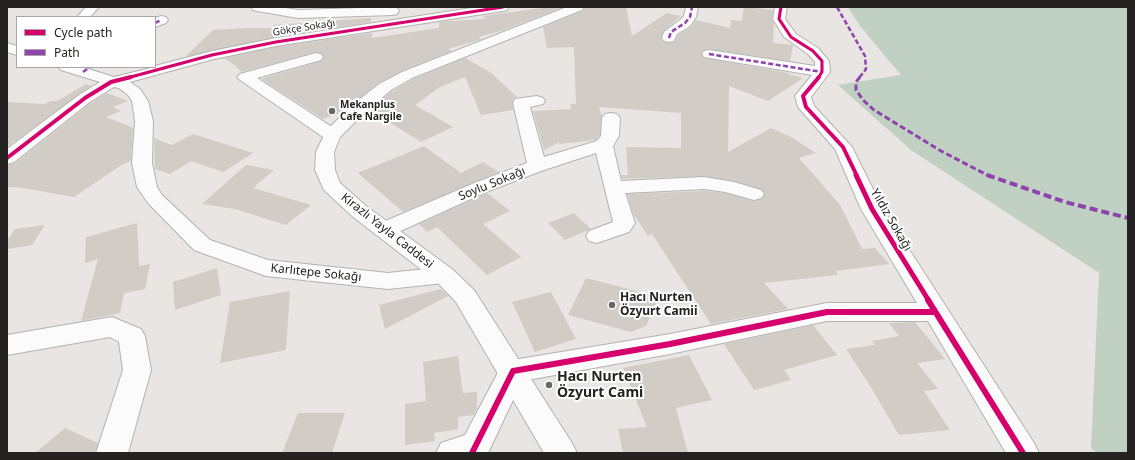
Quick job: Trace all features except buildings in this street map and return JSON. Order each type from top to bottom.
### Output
[{"type":"street","points":[[84,16],[93,7]]},
{"type":"street","points":[[257,7],[298,14],[494,7]]},
{"type":"street","name":"Gökçe Sokağı","points":[[7,158],[86,98],[111,82],[212,55],[276,42],[502,7]]},
{"type":"street","name":"Kirazlı Yayla Caddesi","points":[[561,453],[513,371],[465,296],[444,275],[359,211],[331,186],[325,170],[325,152],[332,135],[356,111],[385,87],[407,75],[578,7]]},
{"type":"street","points":[[669,38],[672,32],[685,23],[690,17],[692,7]]},
{"type":"street","points":[[709,54],[822,72],[822,61],[813,51],[791,37],[779,19],[781,7]]},
{"type":"street","points":[[316,56],[245,77],[332,135]]},
{"type":"street","name":"Karlıtepe Sokağı","points":[[79,69],[111,82],[126,85],[134,92],[140,101],[144,121],[142,163],[147,187],[156,199],[202,245],[266,268],[388,281],[444,275]]},
{"type":"street","name":"Yıldız Sokağı","points":[[822,72],[803,96],[806,107],[843,147],[872,209],[1023,453]]},
{"type":"street","points":[[537,101],[521,103],[537,166]]},
{"type":"street","points":[[597,236],[621,227],[624,223],[604,145],[610,136],[611,118]]},
{"type":"street","name":"Soylu Sokağı","points":[[384,230],[479,188],[537,166],[604,145]]},
{"type":"street","points":[[614,187],[704,183],[727,186],[754,194]]},
{"type":"street","points":[[466,451],[513,371],[670,344],[827,312],[935,312]]},
{"type":"street","points":[[7,345],[112,327],[132,336],[137,370],[112,453]]},
{"type":"green space","points":[[848,7],[1128,7],[1128,453],[1097,453],[1091,448],[1099,273],[911,150],[838,85],[901,75],[860,26]]},
{"type":"marked path","points":[[669,38],[671,32],[685,23],[690,17],[692,7]]},
{"type":"marked path","points":[[837,7],[865,56],[866,69],[856,82],[856,90],[863,100],[874,110],[941,151],[991,177],[1065,202],[1128,218]]},
{"type":"marked path","points":[[156,22],[161,20]]},
{"type":"marked path","points":[[709,54],[822,72]]},
{"type":"marked path","points":[[83,72],[89,68]]},
{"type":"cycle path","points":[[7,158],[85,98],[111,82],[212,55],[276,42],[503,7]]},
{"type":"cycle path","points":[[781,7],[779,19],[791,37],[813,51],[822,61],[822,72],[803,96],[806,107],[843,147],[872,209],[1023,453]]},
{"type":"cycle path","points":[[472,453],[513,371],[670,344],[827,312],[935,312]]},
{"type":"place","name":"Mekanplus Cafe Nargile","points":[[332,111]]},
{"type":"place","name":"Hacı Nurten Özyurt Camii","points":[[612,305]]},
{"type":"place","name":"Hacı Nurten Özyurt Cami","points":[[549,385]]}]
